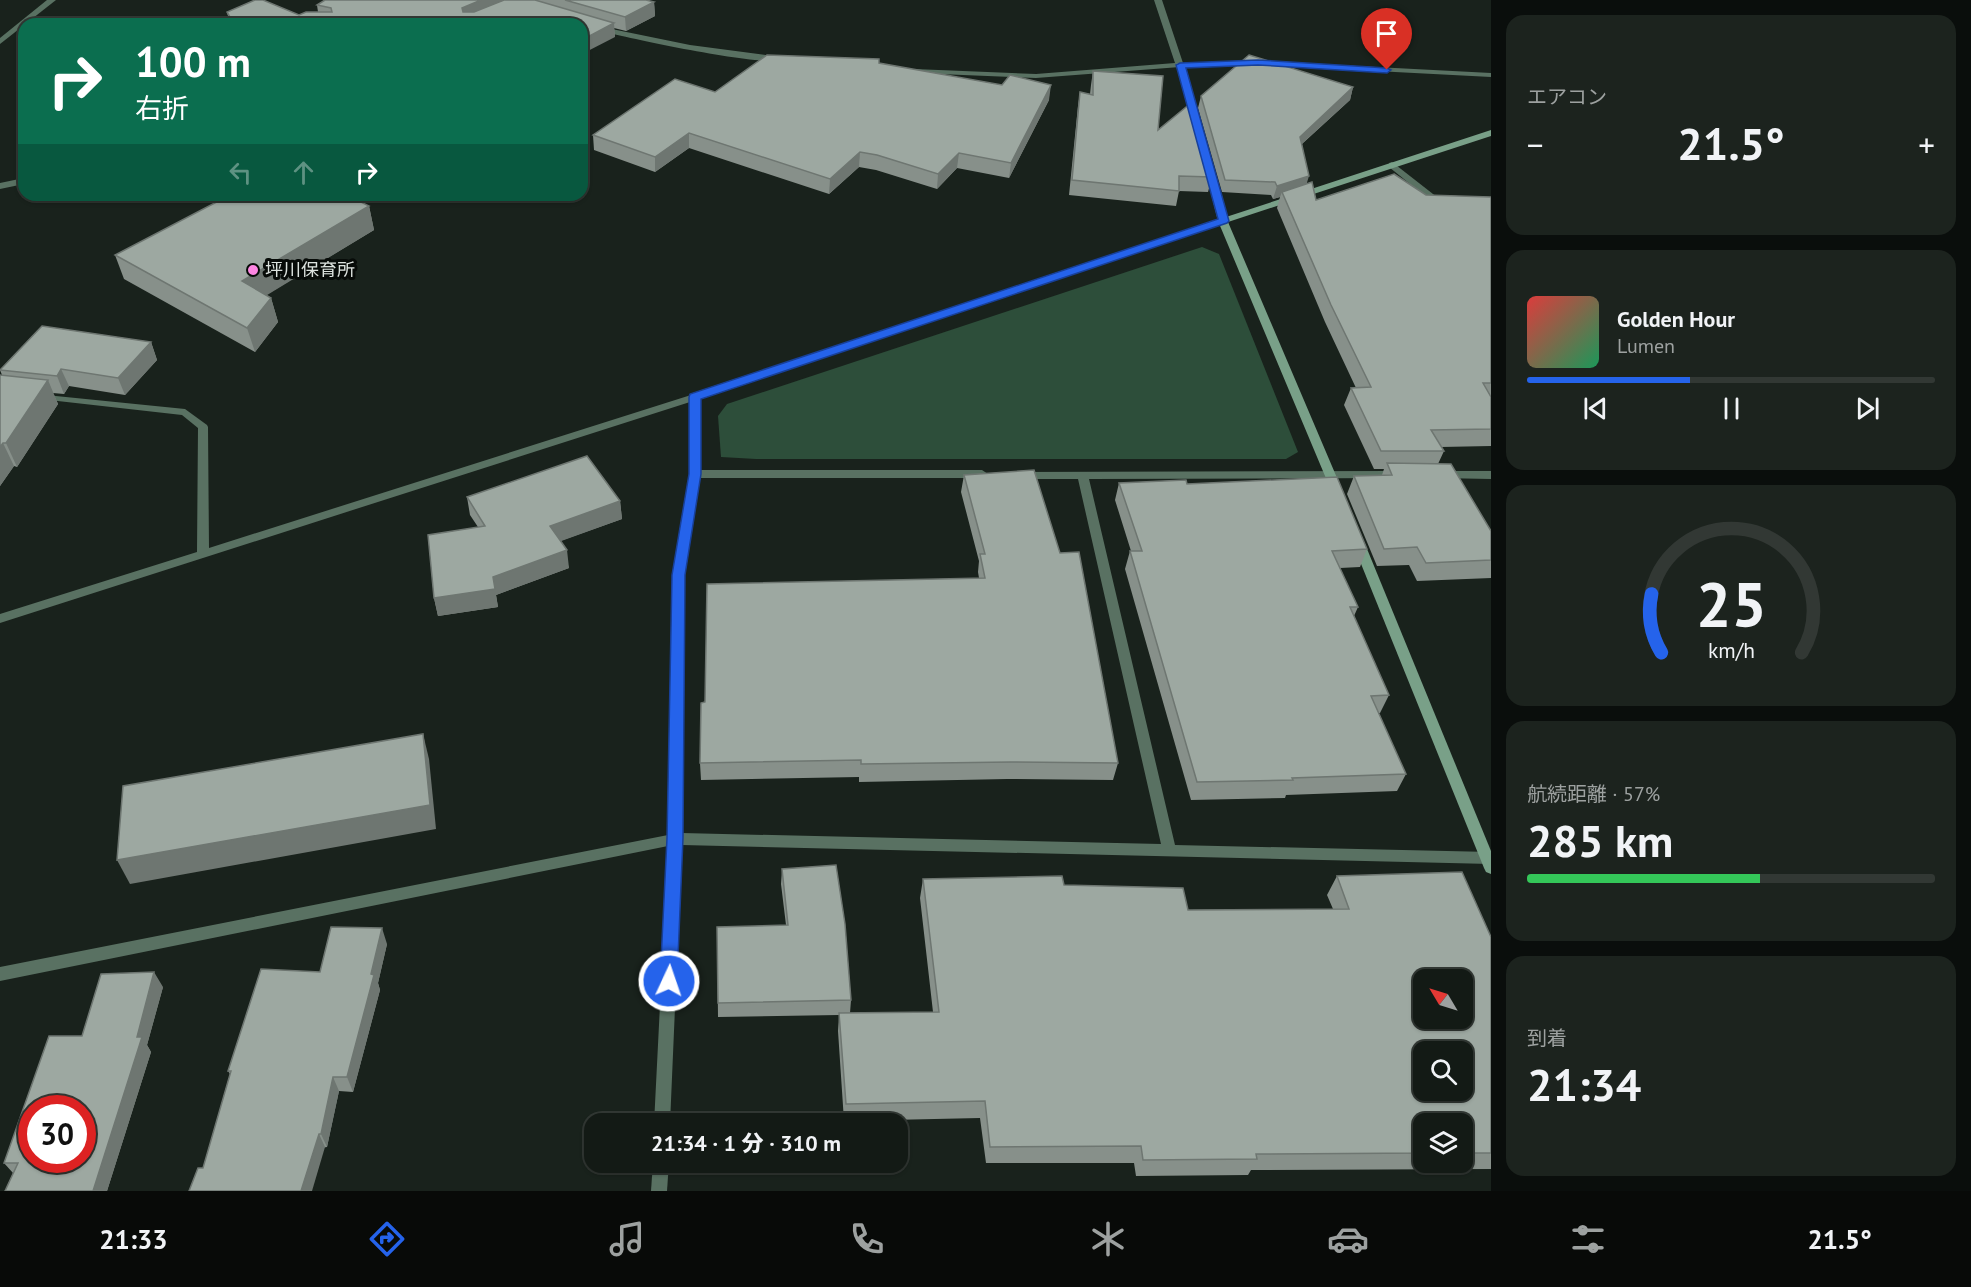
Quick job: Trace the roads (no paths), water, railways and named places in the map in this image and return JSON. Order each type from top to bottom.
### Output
[{"type":"street","points":[[30,18],[52,0]]},
{"type":"street","points":[[1158,0],[1199,132]]},
{"type":"street","points":[[592,26],[623,35],[793,60]]},
{"type":"street","points":[[0,42],[18,27]]},
{"type":"street","points":[[909,70],[1036,76],[1180,65],[1258,63],[1491,75]]},
{"type":"street","points":[[0,619],[695,397],[1491,133]]},
{"type":"street","points":[[1205,154],[1223,221],[1344,508]]},
{"type":"street","points":[[1392,165],[1437,203],[1448,204]]},
{"type":"street","points":[[0,186],[18,182]]},
{"type":"street","points":[[23,394],[184,412],[203,427],[203,554]]},
{"type":"street","points":[[662,1113],[675,838],[679,575],[695,474],[695,397]]},
{"type":"street","points":[[695,474],[989,474]]},
{"type":"street","points":[[1012,474],[1411,475]]},
{"type":"street","points":[[1083,475],[1169,850]]},
{"type":"street","points":[[1434,475],[1491,475]]},
{"type":"street","points":[[0,974],[675,838],[1169,850],[1490,861],[1353,530]]},
{"type":"street","points":[[659,1191],[660,1173]]},
{"type":"place","name":"坪川保育所","points":[[253,270]]}]
